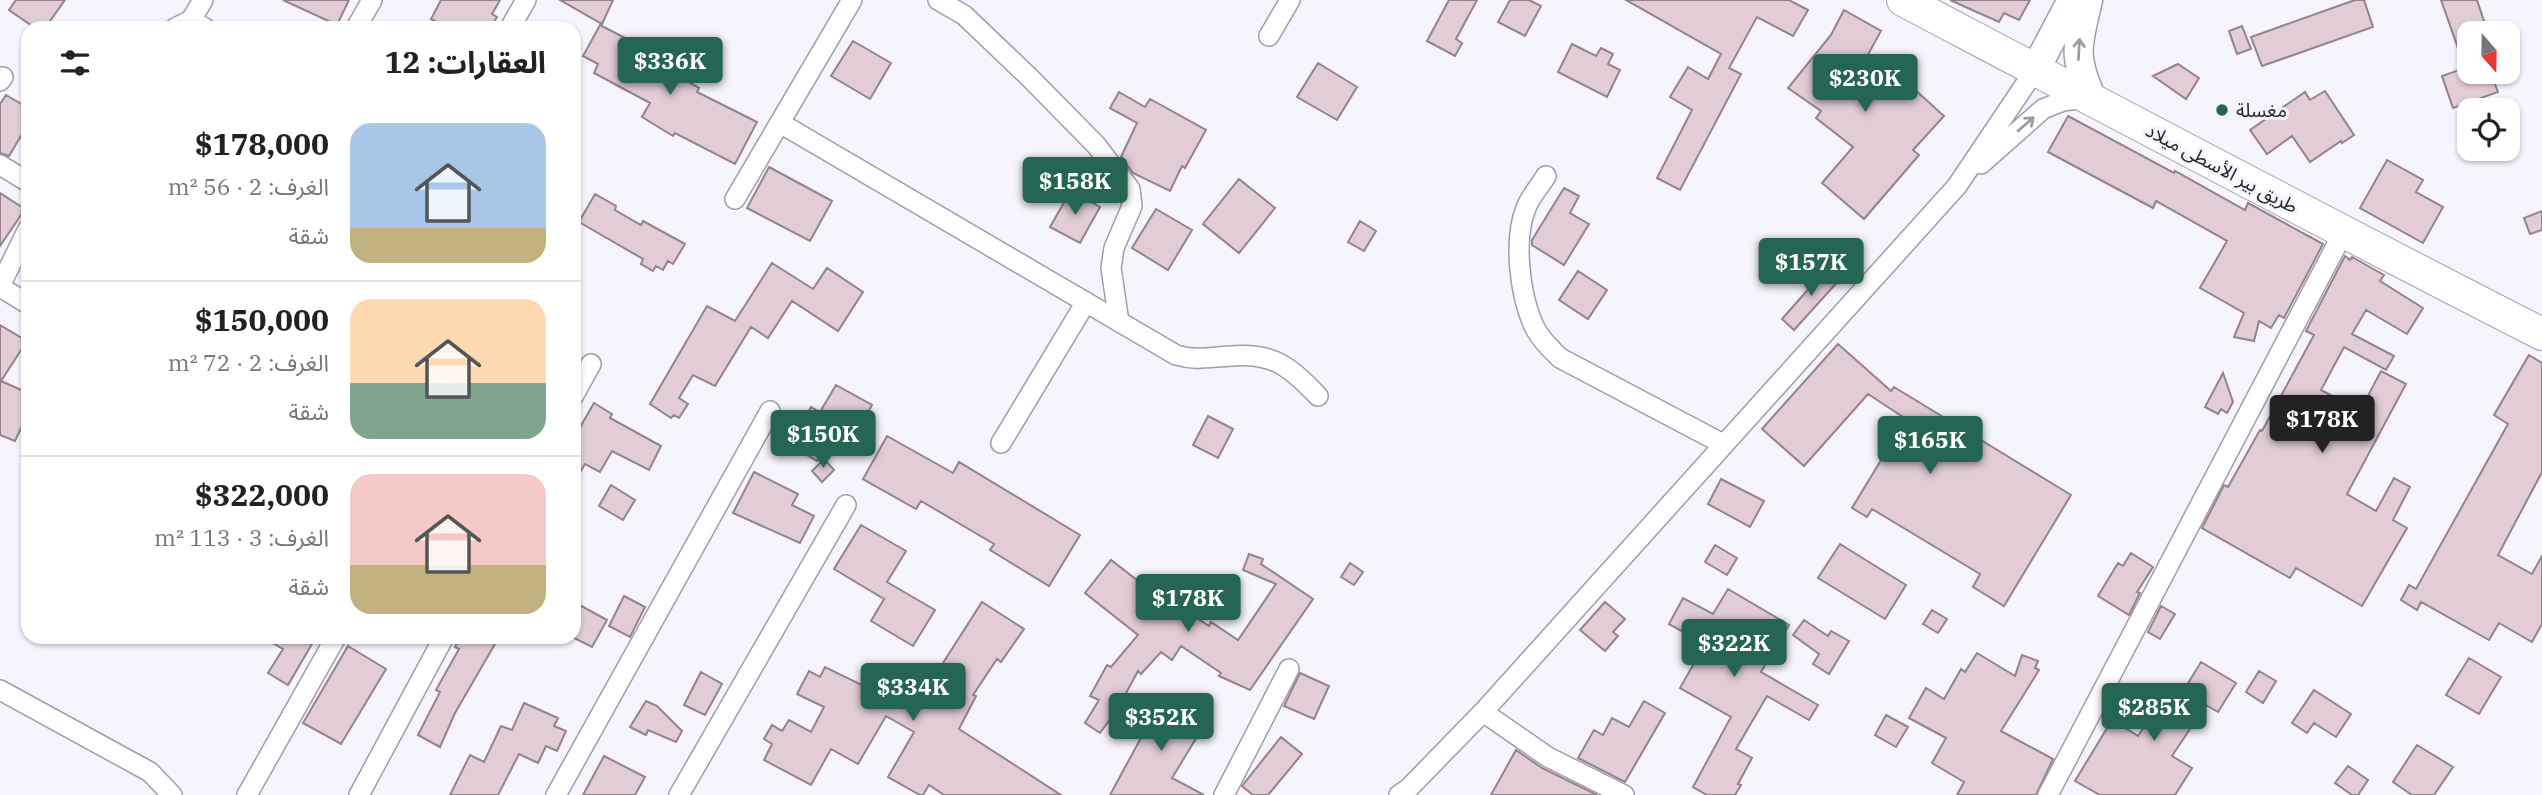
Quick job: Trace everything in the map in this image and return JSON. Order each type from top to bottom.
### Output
[{"type":"main road","name":"طريق بير الأسطى ميلاد","points":[[1903,0],[2091,97],[2343,233],[2542,334]]},
{"type":"main road","points":[[2035,69],[2072,0]]},
{"type":"main road","points":[[2088,0],[2077,51],[2081,75],[2091,97]]},
{"type":"street","points":[[193,21],[202,0]]},
{"type":"street","points":[[360,21],[372,0]]},
{"type":"street","points":[[514,21],[526,0]]},
{"type":"street","points":[[734,200],[852,0]]},
{"type":"street","points":[[937,0],[964,15],[1030,77],[1096,145],[1130,189],[1132,206],[1114,248],[1111,268],[1119,321]]},
{"type":"street","points":[[1269,36],[1290,0]]},
{"type":"street","points":[[1957,186],[2035,69]]},
{"type":"street","points":[[1410,793],[1957,186],[2043,109],[2063,101],[2091,97]]},
{"type":"street","points":[[780,123],[1176,355],[1193,360],[1233,355],[1269,358],[1296,374],[1318,396]]},
{"type":"street","points":[[0,165],[21,178]]},
{"type":"street","points":[[1546,176],[1525,208],[1518,255],[1524,298],[1533,325],[1541,338],[1560,358],[1723,444]]},
{"type":"street","points":[[2048,795],[2343,233]]},
{"type":"street","points":[[21,243],[0,286],[21,300]]},
{"type":"street","points":[[1001,443],[1086,302]]},
{"type":"street","points":[[581,383],[591,364]]},
{"type":"street","points":[[556,795],[770,411]]},
{"type":"street","points":[[679,795],[846,505]]},
{"type":"street","points":[[247,795],[332,644]]},
{"type":"street","points":[[359,795],[440,644]]},
{"type":"street","points":[[1224,795],[1289,669]]},
{"type":"street","points":[[0,690],[150,772],[172,795]]},
{"type":"street","points":[[1483,712],[1548,757],[1624,795]]},
{"type":"building","points":[[16,0],[65,0],[50,21],[25,21],[9,10]]},
{"type":"building","points":[[283,0],[349,0],[339,21],[328,21]]},
{"type":"building","points":[[441,0],[500,0],[492,14],[497,17],[494,21],[431,19]]},
{"type":"building","points":[[560,0],[613,0],[602,24]]},
{"type":"building","points":[[1449,0],[1477,0],[1456,39],[1462,43],[1455,56],[1427,41]]},
{"type":"building","points":[[1510,0],[1529,0],[1541,6],[1525,36],[1498,22]]},
{"type":"building","points":[[1626,0],[1789,0],[1808,10],[1793,36],[1757,17],[1729,68],[1741,74],[1680,190],[1657,178],[1692,110],[1670,97],[1688,67],[1708,79],[1721,54]]},
{"type":"building","points":[[1950,0],[2030,0],[2019,20],[2004,13],[1999,22]]},
{"type":"building","points":[[2355,0],[2364,0],[2373,27],[2262,66],[2251,37]]},
{"type":"building","points":[[2441,0],[2477,0],[2484,21],[2457,21],[2457,45]]},
{"type":"building","points":[[1844,10],[1881,31],[1865,60],[1886,75],[1891,68],[1944,116],[1913,150],[1919,155],[1864,219],[1822,183],[1853,147],[1816,118],[1821,111],[1788,88],[1831,35]]},
{"type":"building","points":[[600,25],[656,54],[652,61],[699,88],[697,92],[757,122],[735,164],[675,133],[673,136],[642,117],[650,103],[594,73],[598,64],[583,56]]},
{"type":"building","points":[[2242,26],[2251,49],[2237,54],[2229,31]]},
{"type":"building","points":[[853,41],[891,63],[870,99],[831,76]]},
{"type":"building","points":[[1572,44],[1596,56],[1601,48],[1613,54],[1608,64],[1620,70],[1607,97],[1558,72]]},
{"type":"building","points":[[1318,63],[1357,87],[1337,120],[1297,97]]},
{"type":"building","points":[[2178,64],[2199,78],[2186,99],[2153,76]]},
{"type":"building","points":[[2457,71],[2457,84],[2495,84],[2498,92],[2481,98],[2457,98],[2457,107],[2453,108],[2442,76]]},
{"type":"building","points":[[2325,91],[2354,135],[2310,162],[2292,136],[2267,154],[2250,130],[2305,92],[2310,100]]},
{"type":"building","points":[[1119,92],[1145,107],[1150,99],[1206,130],[1185,168],[1182,166],[1170,191],[1133,173],[1121,157],[1137,123],[1110,108]]},
{"type":"building","points":[[6,95],[21,104],[21,136],[9,156],[0,153],[0,104]]},
{"type":"building","points":[[2068,116],[2245,210],[2248,203],[2323,244],[2284,318],[2279,315],[2271,328],[2259,321],[2254,341],[2234,337],[2244,313],[2200,288],[2227,241],[2156,201],[2153,208],[2048,152]]},
{"type":"building","points":[[2387,160],[2423,180],[2416,192],[2443,207],[2423,243],[2360,208]]},
{"type":"building","points":[[769,167],[832,201],[810,241],[747,208]]},
{"type":"building","points":[[1239,179],[1275,208],[1239,253],[1203,224]]},
{"type":"building","points":[[1564,188],[1579,196],[1570,213],[1589,224],[1564,265],[1532,245],[1532,240]]},
{"type":"building","points":[[1071,190],[1100,207],[1080,243],[1050,227]]},
{"type":"building","points":[[0,193],[21,206],[21,215],[0,246]]},
{"type":"building","points":[[595,194],[641,225],[643,221],[685,244],[673,264],[668,261],[663,270],[656,266],[653,271],[641,264],[643,259],[581,223]]},
{"type":"building","points":[[1156,209],[1192,230],[1168,270],[1132,248]]},
{"type":"building","points":[[2542,211],[2542,230],[2530,234],[2524,218]]},
{"type":"building","points":[[1360,221],[1376,231],[1364,251],[1348,242]]},
{"type":"building","points":[[2345,256],[2350,260],[2352,257],[2384,275],[2380,281],[2423,308],[2407,334],[2366,310],[2352,334],[2394,356],[2386,370],[2344,347],[2321,390],[2360,411],[2381,371],[2406,384],[2347,494],[2376,511],[2394,478],[2410,487],[2393,520],[2407,528],[2362,606],[2296,568],[2290,578],[2202,528],[2224,485],[2228,487],[2260,430],[2262,431],[2314,335],[2306,331]]},
{"type":"building","points":[[772,263],[813,289],[827,268],[863,292],[838,331],[792,301],[768,338],[751,327],[715,386],[693,375],[679,398],[688,404],[679,418],[674,415],[671,418],[650,404],[707,306],[735,321]]},
{"type":"building","points":[[1828,267],[1841,278],[1794,330],[1782,319]]},
{"type":"building","points":[[1578,271],[1607,290],[1588,319],[1559,300]]},
{"type":"building","points":[[0,325],[21,337],[21,350],[1,381],[21,390],[21,428],[15,441],[0,435]]},
{"type":"building","points":[[1838,344],[1891,391],[1894,387],[2071,495],[2004,606],[1973,587],[1980,574],[1872,509],[1867,517],[1852,508],[1906,419],[1868,394],[1804,466],[1762,429]]},
{"type":"building","points":[[2529,355],[2542,363],[2542,472],[2498,555],[2532,574],[2542,556],[2542,624],[2532,642],[2499,623],[2489,640],[2421,602],[2417,610],[2401,600],[2409,585],[2416,589],[2508,424],[2494,415]]},
{"type":"building","points":[[2223,373],[2233,402],[2227,413],[2221,409],[2218,414],[2205,407]]},
{"type":"building","points":[[836,385],[872,405],[860,427],[844,418],[817,461],[788,444],[811,407],[820,412]]},
{"type":"building","points":[[594,403],[612,414],[610,418],[661,446],[649,470],[612,451],[600,472],[585,464],[581,471],[581,426]]},
{"type":"building","points":[[1208,416],[1233,429],[1218,458],[1193,445]]},
{"type":"building","points":[[887,436],[953,473],[959,462],[1080,535],[1049,586],[990,550],[994,544],[921,501],[916,509],[863,479]]},
{"type":"building","points":[[824,459],[834,470],[822,482],[812,471]]},
{"type":"building","points":[[754,472],[798,494],[792,505],[814,516],[800,543],[733,513]]},
{"type":"building","points":[[1721,479],[1764,501],[1750,527],[1708,504]]},
{"type":"building","points":[[611,485],[635,500],[623,520],[599,506]]},
{"type":"building","points":[[861,525],[906,551],[887,582],[935,610],[913,646],[871,621],[884,599],[834,569]]},
{"type":"building","points":[[1840,544],[1906,585],[1885,619],[1818,578]]},
{"type":"building","points":[[1715,545],[1737,558],[1727,575],[1705,562]]},
{"type":"building","points":[[2131,553],[2153,567],[2137,592],[2140,593],[2129,615],[2098,596],[2118,563],[2123,566]]},
{"type":"building","points":[[1249,554],[1263,559],[1261,564],[1313,599],[1250,690],[1219,676],[1221,673],[1181,646],[1172,660],[1161,652],[1141,674],[1138,671],[1117,710],[1100,733],[1085,723],[1099,700],[1090,696],[1107,665],[1111,667],[1138,635],[1085,593],[1111,560],[1163,600],[1165,597],[1209,626],[1211,622],[1238,640],[1276,584],[1243,570]]},
{"type":"building","points":[[1350,563],[1363,572],[1354,585],[1341,577]]},
{"type":"building","points":[[1728,589],[1789,625],[1761,672],[1818,705],[1809,720],[1767,696],[1736,749],[1752,758],[1735,795],[1707,795],[1693,787],[1731,717],[1680,688],[1705,644],[1669,624],[1683,598],[1713,614]]},
{"type":"building","points":[[624,596],[645,607],[630,637],[609,626]]},
{"type":"building","points":[[982,602],[1024,629],[1001,662],[997,659],[973,695],[976,696],[959,729],[1061,795],[944,795],[929,785],[923,795],[920,795],[888,777],[914,732],[886,716],[858,764],[831,749],[811,785],[764,760],[772,744],[764,739],[772,725],[782,731],[789,720],[811,732],[824,707],[797,694],[809,671],[820,677],[825,667],[876,692],[881,684],[921,707],[943,663]]},
{"type":"building","points":[[1605,602],[1625,619],[1613,632],[1618,636],[1605,651],[1580,630]]},
{"type":"building","points":[[581,606],[607,620],[592,647],[581,642]]},
{"type":"building","points":[[2161,606],[2175,614],[2160,639],[2148,632]]},
{"type":"building","points":[[1932,610],[1947,619],[1938,633],[1923,624]]},
{"type":"building","points":[[1804,620],[1828,636],[1831,631],[1849,641],[1829,674],[1813,664],[1819,654],[1793,635]]},
{"type":"building","points":[[274,644],[312,644],[288,685],[268,673],[283,649]]},
{"type":"building","points":[[456,644],[495,644],[455,713],[440,747],[418,735],[440,692],[436,690],[459,649],[455,647]]},
{"type":"building","points":[[348,646],[386,669],[341,744],[303,723]]},
{"type":"building","points":[[1977,653],[2015,676],[2022,655],[2038,661],[2035,668],[2039,670],[2001,731],[2053,759],[2036,795],[1957,795],[1964,782],[1932,763],[1946,738],[1909,718],[1926,688],[1944,699],[1961,669],[1965,672]]},
{"type":"building","points":[[2469,658],[2501,677],[2479,714],[2446,695]]},
{"type":"building","points":[[2201,662],[2236,683],[2218,712],[2206,705],[2172,756],[2192,768],[2175,795],[2100,795],[2075,781],[2112,720],[2138,736],[2168,690],[2179,698]]},
{"type":"building","points":[[2259,671],[2276,681],[2263,703],[2246,692]]},
{"type":"building","points":[[701,672],[722,684],[705,715],[684,705]]},
{"type":"building","points":[[1300,673],[1329,686],[1314,719],[1284,706]]},
{"type":"building","points":[[2314,690],[2351,714],[2336,737],[2314,723],[2307,733],[2292,723]]},
{"type":"building","points":[[1163,696],[1206,722],[1172,778],[1204,795],[1110,795],[1142,736],[1140,735]]},
{"type":"building","points":[[646,701],[657,706],[682,731],[676,742],[648,730],[646,735],[630,727]]},
{"type":"building","points":[[1644,701],[1665,713],[1625,782],[1578,758],[1594,730],[1603,735],[1612,718],[1629,727]]},
{"type":"building","points":[[524,703],[558,718],[554,726],[566,731],[557,751],[546,746],[538,763],[519,754],[498,795],[450,795],[470,755],[484,762],[501,726],[512,730]]},
{"type":"building","points":[[1886,715],[1908,727],[1896,747],[1875,735]]},
{"type":"building","points":[[1281,737],[1302,754],[1268,795],[1253,795],[1242,786]]},
{"type":"building","points":[[2417,745],[2453,767],[2434,795],[2412,795],[2393,782]]},
{"type":"building","points":[[1516,750],[1542,768],[1597,795],[1491,795]]},
{"type":"building","points":[[604,756],[645,777],[635,795],[583,795]]},
{"type":"building","points":[[2348,766],[2368,780],[2358,795],[2352,795],[2335,783]]},
{"type":"place","name":"مغسلة","points":[[2222,110]]}]
